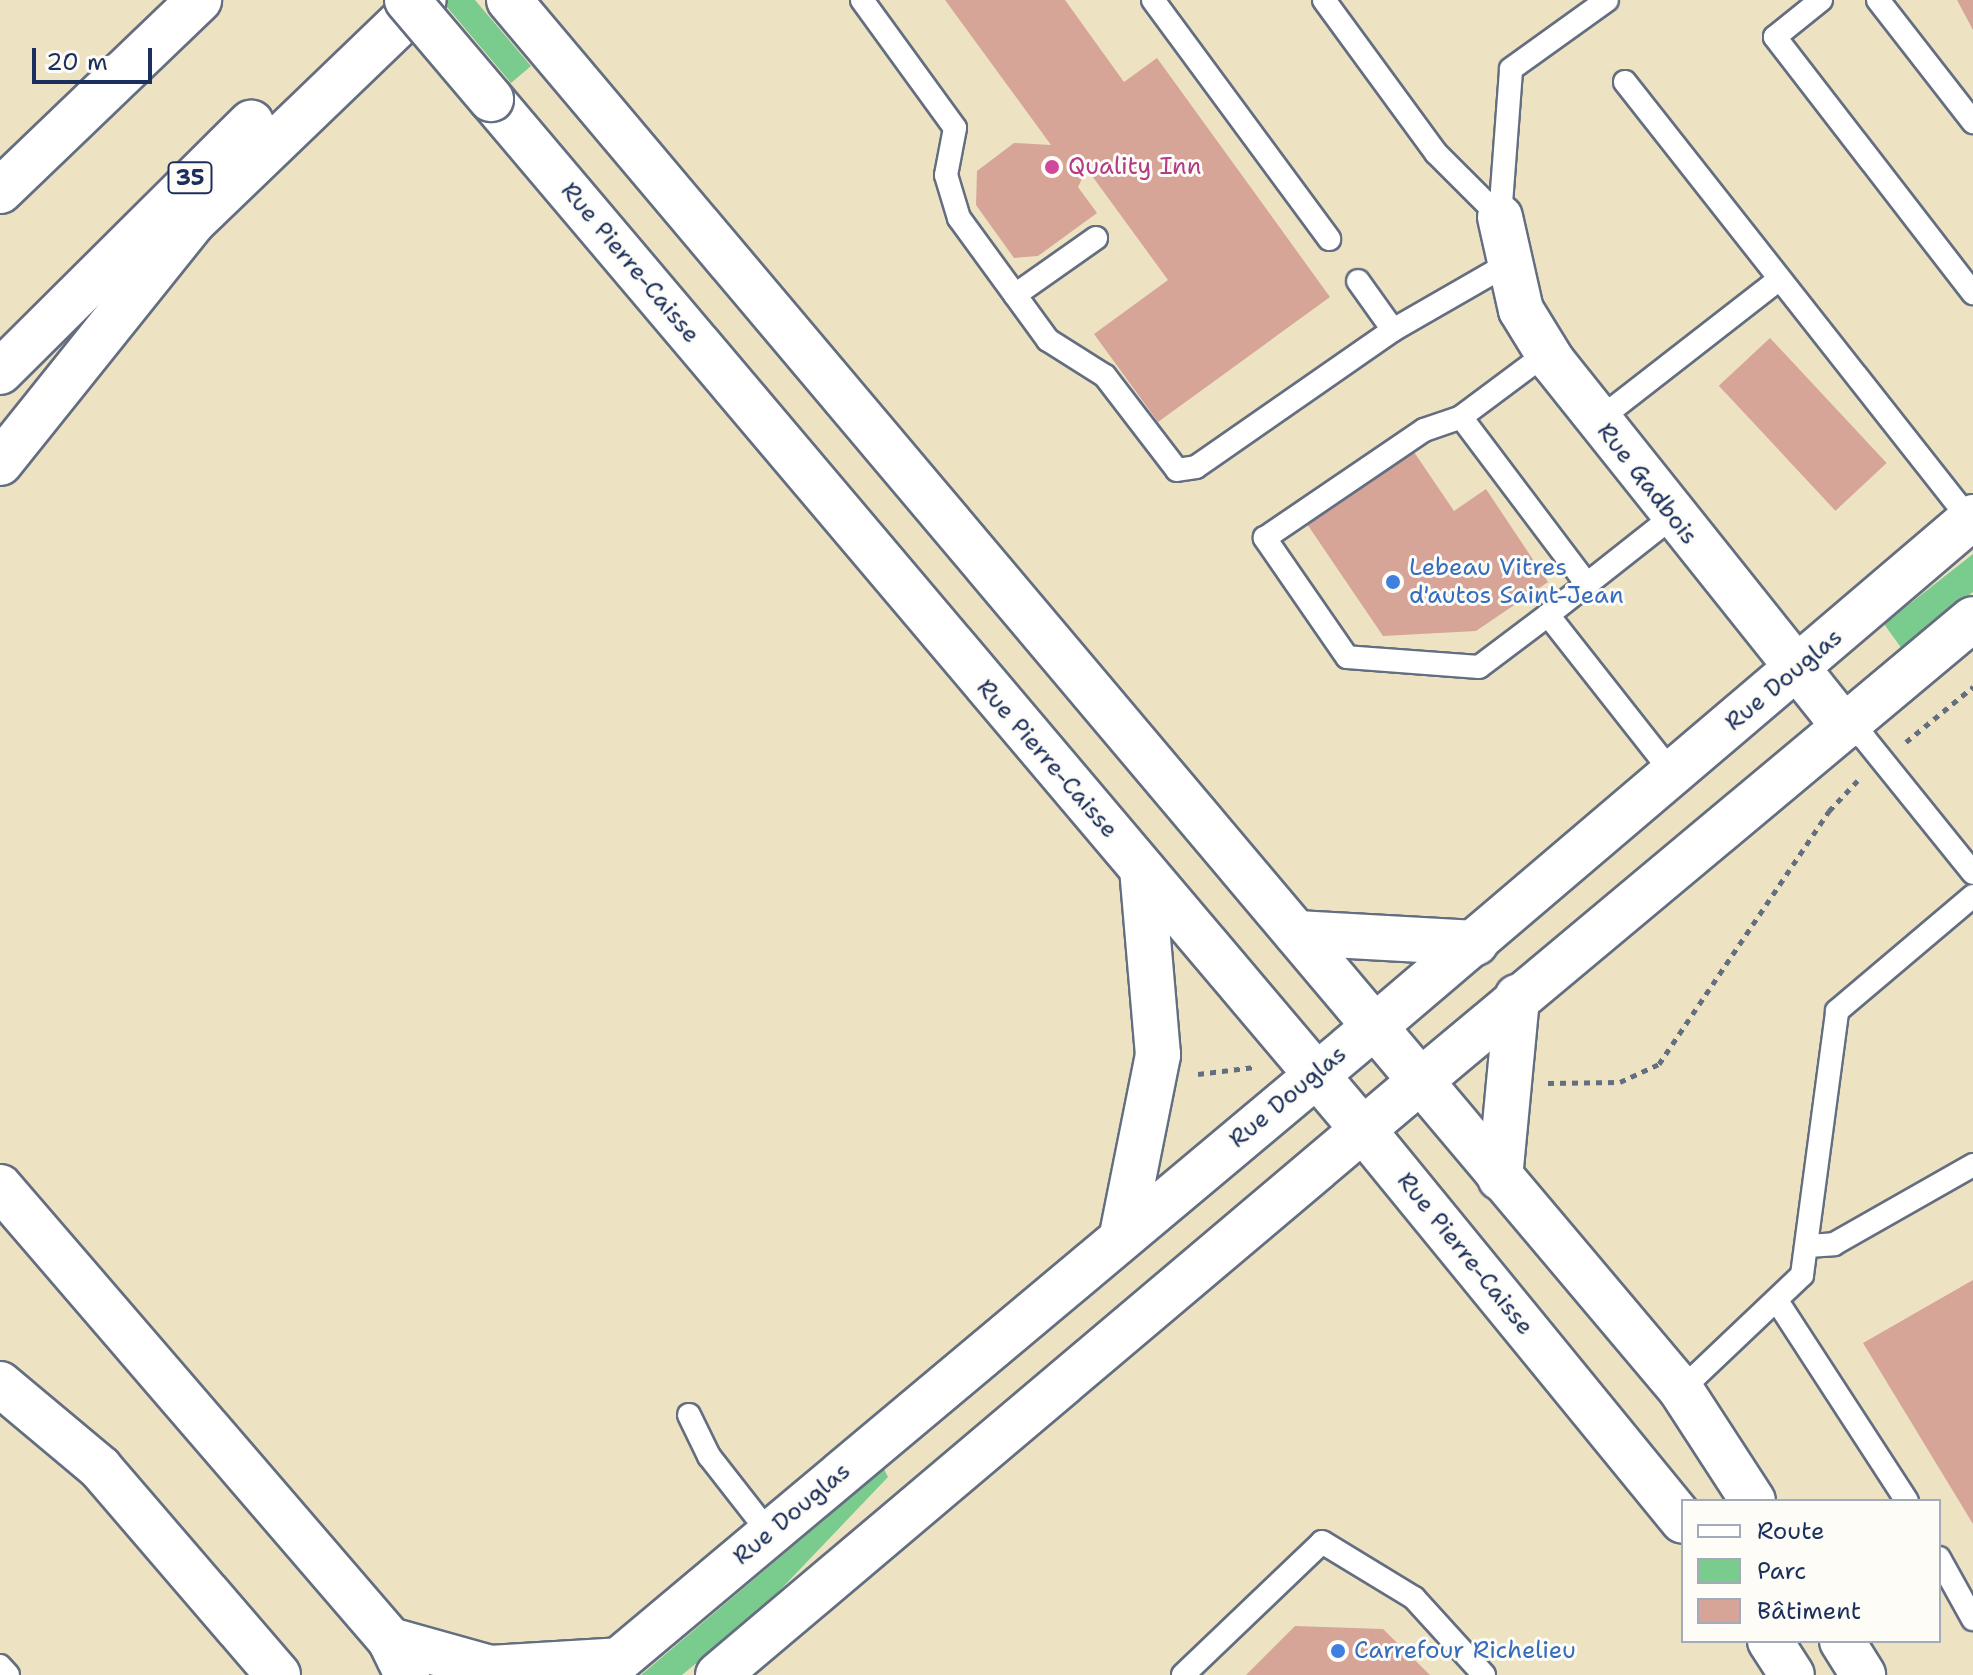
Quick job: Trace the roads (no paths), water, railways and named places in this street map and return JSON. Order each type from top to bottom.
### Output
[{"type":"main road","points":[[0,191],[199,0]]},
{"type":"main road","name":"35","points":[[0,372],[196,173],[393,0]]},
{"type":"main road","name":"Rue Pierre-Caisse","points":[[407,0],[1365,1132],[1681,1519]]},
{"type":"main road","points":[[0,463],[193,222],[424,0]]},
{"type":"main road","points":[[509,0],[1296,933],[1418,1083],[1681,1390],[1752,1499]]},
{"type":"main road","name":"Rue Gadbois","points":[[1500,217],[1508,264],[1521,310],[1547,353],[1672,517],[1843,725]]},
{"type":"main road","name":"Rue Douglas","points":[[610,1667],[1122,1235],[1476,943],[1972,518]]},
{"type":"main road","points":[[718,1675],[1365,1132],[1517,997],[1973,619]]},
{"type":"main road","points":[[1122,1235],[1158,1055],[1142,870]]},
{"type":"main road","points":[[1296,933],[1476,943]]},
{"type":"main road","points":[[1500,1178],[1517,997]]},
{"type":"main road","points":[[0,1187],[398,1658],[490,1668],[610,1667]]},
{"type":"main road","points":[[0,1384],[100,1468],[278,1675]]},
{"type":"main road","points":[[1771,1643],[1792,1675]]},
{"type":"main road","points":[[1843,1643],[1863,1675]]},
{"type":"lane","points":[[862,0],[955,128],[946,175],[952,205],[1048,340],[1105,376],[1166,462],[1183,471],[1393,330],[1508,264]]},
{"type":"lane","points":[[1153,0],[1329,239]]},
{"type":"lane","points":[[1324,0],[1436,153],[1500,217]]},
{"type":"lane","points":[[1500,217],[1511,69],[1607,0]]},
{"type":"lane","points":[[1821,0],[1775,37],[1970,283]]},
{"type":"lane","points":[[1878,0],[1973,122]]},
{"type":"lane","points":[[1625,82],[1778,280],[1972,518]]},
{"type":"lane","points":[[1015,295],[1096,238]]},
{"type":"lane","points":[[1597,421],[1778,280]]},
{"type":"lane","points":[[1358,281],[1393,330]]},
{"type":"lane","points":[[1547,353],[1461,417],[1424,430],[1265,538],[1347,657],[1479,667],[1672,517]]},
{"type":"lane","points":[[1461,417],[1587,584]]},
{"type":"lane","points":[[1548,615],[1674,775]]},
{"type":"lane","points":[[1843,725],[1865,739],[1973,873]]},
{"type":"lane","points":[[1681,1390],[1779,1304],[1802,1275],[1837,1011],[1973,896]]},
{"type":"lane","points":[[1808,1246],[1834,1244],[1973,1165]]},
{"type":"lane","points":[[1779,1304],[1906,1499]]},
{"type":"lane","points":[[689,1415],[709,1456],[770,1534]]},
{"type":"lane","points":[[1183,1675],[1322,1542],[1414,1598],[1484,1675]]},
{"type":"lane","points":[[1941,1562],[1973,1619]]},
{"type":"lane","points":[[0,1666],[8,1675]]},
{"type":"place","name":"Quality Inn","points":[[1052,167]]},
{"type":"place","name":"Lebeau Vitres d'autos Saint-Jean","points":[[1393,582]]},
{"type":"place","name":"Carrefour Richelieu","points":[[1338,1651]]}]
